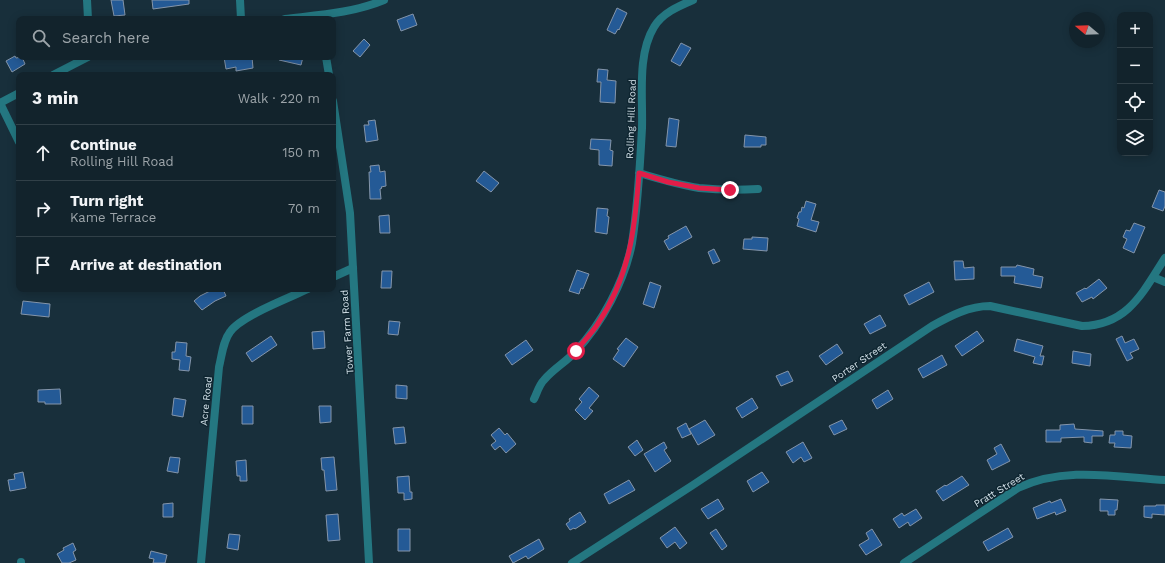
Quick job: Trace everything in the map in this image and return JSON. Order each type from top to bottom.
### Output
[{"type":"street","points":[[87,0],[88,16]]},
{"type":"street","points":[[240,0],[241,16]]},
{"type":"street","points":[[324,16],[353,10],[384,0]]},
{"type":"street","name":"Rolling Hill Road","points":[[534,399],[543,381],[576,351],[597,325],[612,299],[624,270],[631,244],[639,173],[642,127],[643,55],[654,26],[663,17],[678,7],[693,0]]},
{"type":"street","points":[[59,72],[82,60]]},
{"type":"street","points":[[326,60],[328,72]]},
{"type":"street","points":[[16,95],[0,103],[16,136]]},
{"type":"street","name":"Tower Farm Road","points":[[336,121],[350,213],[369,563]]},
{"type":"street","points":[[639,173],[668,182],[699,188],[730,190],[758,189]]},
{"type":"street","name":"Porter Street","points":[[572,563],[699,481],[932,326],[951,316],[979,306],[990,306],[1082,326],[1094,326],[1106,323],[1118,317],[1128,309],[1153,277],[1165,258]]},
{"type":"street","points":[[336,276],[353,268]]},
{"type":"street","points":[[1153,277],[1165,282]]},
{"type":"street","name":"Acre Road","points":[[201,563],[219,367],[225,342],[229,333],[242,320],[302,292]]},
{"type":"street","name":"Pratt Street","points":[[904,563],[1018,488],[1031,482],[1070,474],[1165,480]]},
{"type":"building","points":[[111,0],[123,0],[125,15],[114,16]]},
{"type":"building","points":[[152,0],[189,0],[189,4],[153,9]]},
{"type":"building","points":[[617,8],[627,13],[619,30],[618,29],[615,34],[607,30]]},
{"type":"building","points":[[413,14],[417,25],[401,31],[397,20]]},
{"type":"building","points":[[364,39],[370,45],[360,57],[353,51]]},
{"type":"building","points":[[681,43],[691,48],[680,66],[671,61]]},
{"type":"building","points":[[15,56],[16,60],[23,60],[25,64],[12,72],[6,61]]},
{"type":"building","points":[[224,60],[252,60],[253,68],[236,71],[236,67],[226,69]]},
{"type":"building","points":[[279,60],[302,60],[301,65]]},
{"type":"building","points":[[598,69],[608,70],[607,80],[616,81],[615,103],[600,102],[601,82],[597,82]]},
{"type":"building","points":[[669,118],[679,120],[676,147],[666,146]]},
{"type":"building","points":[[375,120],[378,140],[366,142],[364,125],[369,125],[368,121]]},
{"type":"building","points":[[745,135],[766,137],[766,145],[761,145],[761,147],[744,147]]},
{"type":"building","points":[[591,139],[611,140],[610,150],[613,151],[612,166],[599,165],[599,150],[590,149]]},
{"type":"building","points":[[379,165],[380,172],[385,171],[386,186],[381,187],[382,188],[380,189],[381,199],[370,199],[370,166]]},
{"type":"building","points":[[484,171],[499,183],[491,192],[476,181]]},
{"type":"building","points":[[1159,190],[1165,192],[1165,206],[1163,211],[1152,207]]},
{"type":"building","points":[[806,201],[816,204],[811,220],[819,222],[816,232],[797,226],[799,212],[801,212],[802,207],[804,208]]},
{"type":"building","points":[[597,208],[608,209],[607,216],[609,217],[607,234],[595,232]]},
{"type":"building","points":[[389,215],[390,233],[380,233],[379,216]]},
{"type":"building","points":[[1134,223],[1145,227],[1134,253],[1123,248],[1127,239],[1123,237],[1126,230],[1130,231]]},
{"type":"building","points":[[686,226],[692,237],[669,250],[664,241],[669,238],[668,236]]},
{"type":"building","points":[[752,237],[768,238],[767,251],[743,249],[744,239],[752,239]]},
{"type":"building","points":[[714,249],[720,261],[713,264],[708,252]]},
{"type":"building","points":[[954,261],[963,261],[964,268],[974,267],[974,279],[955,280]]},
{"type":"building","points":[[1017,265],[1034,269],[1033,275],[1043,277],[1041,288],[1014,283],[1015,276],[1001,276],[1001,267],[1016,267]]},
{"type":"building","points":[[577,270],[589,274],[583,289],[581,288],[579,294],[569,291]]},
{"type":"building","points":[[382,271],[392,271],[391,288],[381,288]]},
{"type":"building","points":[[1099,279],[1107,288],[1093,299],[1092,297],[1082,302],[1076,293],[1085,288],[1086,289]]},
{"type":"building","points":[[650,282],[661,286],[654,308],[643,304]]},
{"type":"building","points":[[929,282],[934,292],[909,305],[904,295]]},
{"type":"building","points":[[208,292],[224,292],[226,296],[215,301],[202,310],[194,301]]},
{"type":"building","points":[[23,301],[50,304],[49,317],[21,314]]},
{"type":"building","points":[[880,315],[886,326],[870,334],[864,324]]},
{"type":"building","points":[[389,321],[400,322],[398,335],[388,334]]},
{"type":"building","points":[[324,331],[325,348],[313,349],[312,332]]},
{"type":"building","points":[[977,331],[984,341],[962,356],[955,346]]},
{"type":"building","points":[[271,336],[277,345],[252,362],[246,353]]},
{"type":"building","points":[[1122,336],[1125,343],[1134,339],[1139,349],[1130,353],[1133,358],[1127,361],[1116,339]]},
{"type":"building","points":[[626,338],[638,347],[624,367],[613,359],[619,350],[617,349]]},
{"type":"building","points":[[1017,339],[1043,346],[1040,356],[1044,356],[1042,365],[1033,363],[1035,357],[1014,351]]},
{"type":"building","points":[[526,340],[533,350],[512,365],[505,355]]},
{"type":"building","points":[[176,342],[187,343],[186,356],[191,357],[189,371],[179,370],[180,360],[172,359],[172,352],[175,352]]},
{"type":"building","points":[[837,344],[843,353],[826,365],[819,356]]},
{"type":"building","points":[[1073,351],[1091,354],[1090,366],[1072,363]]},
{"type":"building","points":[[942,355],[947,365],[923,378],[918,369]]},
{"type":"building","points":[[788,371],[793,381],[781,386],[776,376]]},
{"type":"building","points":[[396,385],[407,386],[407,399],[396,398]]},
{"type":"building","points":[[589,387],[599,396],[589,408],[593,411],[585,420],[575,410],[582,402],[579,399]]},
{"type":"building","points":[[60,389],[61,404],[45,404],[45,402],[38,402],[38,390]]},
{"type":"building","points":[[888,390],[893,399],[877,409],[872,400]]},
{"type":"building","points":[[174,398],[186,400],[183,417],[172,415]]},
{"type":"building","points":[[752,398],[758,408],[742,418],[736,408]]},
{"type":"building","points":[[242,406],[253,406],[253,424],[242,424]]},
{"type":"building","points":[[319,406],[331,406],[331,422],[320,423]]},
{"type":"building","points":[[705,420],[715,435],[698,445],[689,429]]},
{"type":"building","points":[[842,420],[847,429],[834,435],[829,426]]},
{"type":"building","points":[[686,423],[691,434],[682,438],[677,428]]},
{"type":"building","points":[[1074,424],[1075,429],[1103,431],[1103,436],[1092,436],[1092,443],[1084,442],[1084,437],[1061,438],[1061,442],[1046,442],[1046,430],[1060,430],[1060,425]]},
{"type":"building","points":[[404,427],[406,443],[395,444],[393,428]]},
{"type":"building","points":[[499,428],[505,435],[507,433],[516,444],[506,453],[500,446],[495,450],[491,445],[496,441],[491,435]]},
{"type":"building","points":[[1115,431],[1123,431],[1123,435],[1132,436],[1131,448],[1114,447],[1115,443],[1109,443],[1110,435],[1115,435]]},
{"type":"building","points":[[637,440],[643,450],[635,456],[628,447]]},
{"type":"building","points":[[664,442],[667,448],[664,450],[671,461],[655,472],[644,454]]},
{"type":"building","points":[[803,442],[812,458],[804,462],[801,457],[793,463],[786,452]]},
{"type":"building","points":[[1001,444],[1010,461],[992,470],[987,460],[997,454],[994,448]]},
{"type":"building","points":[[170,457],[180,458],[178,473],[167,471]]},
{"type":"building","points":[[334,457],[337,490],[326,491],[321,458]]},
{"type":"building","points":[[246,460],[247,481],[240,481],[240,476],[237,476],[236,461]]},
{"type":"building","points":[[23,472],[26,488],[10,491],[8,480],[15,479],[14,474]]},
{"type":"building","points":[[762,472],[769,482],[753,492],[747,481]]},
{"type":"building","points":[[409,476],[412,499],[404,500],[404,493],[398,493],[397,477]]},
{"type":"building","points":[[962,476],[969,485],[943,501],[936,491]]},
{"type":"building","points":[[629,480],[635,490],[609,504],[604,494]]},
{"type":"building","points":[[718,499],[724,509],[708,519],[701,509]]},
{"type":"building","points":[[1061,499],[1066,511],[1056,515],[1055,512],[1037,519],[1033,508],[1050,501],[1051,503]]},
{"type":"building","points":[[1100,499],[1118,500],[1115,515],[1108,515],[1108,511],[1100,511]]},
{"type":"building","points":[[173,503],[173,517],[163,517],[163,504]]},
{"type":"building","points":[[1165,505],[1165,515],[1152,514],[1152,518],[1144,517],[1144,506]]},
{"type":"building","points":[[916,509],[922,518],[910,526],[908,522],[899,528],[893,519],[902,513],[904,516]]},
{"type":"building","points":[[580,512],[586,522],[575,529],[570,530],[566,524],[570,521],[569,519]]},
{"type":"building","points":[[338,514],[340,540],[328,541],[326,515]]},
{"type":"building","points":[[675,527],[687,543],[680,549],[675,542],[667,548],[660,538]]},
{"type":"building","points":[[1008,528],[1013,537],[988,551],[983,542]]},
{"type":"building","points":[[398,529],[410,529],[410,551],[398,551]]},
{"type":"building","points":[[716,529],[727,546],[722,550],[710,533]]},
{"type":"building","points":[[872,529],[882,545],[866,555],[859,545],[869,539],[866,533]]},
{"type":"building","points":[[229,534],[240,535],[238,550],[227,548]]},
{"type":"building","points":[[539,539],[544,549],[528,559],[526,556],[513,563],[509,556]]},
{"type":"building","points":[[73,543],[76,550],[73,552],[76,560],[69,563],[62,563],[57,554],[64,550],[63,548]]},
{"type":"building","points":[[151,551],[167,555],[165,563],[153,563],[154,559],[149,558]]},
{"type":"route","points":[[576,351],[597,325],[612,299],[624,270],[631,244],[639,173],[668,182],[699,188],[730,190]]}]
